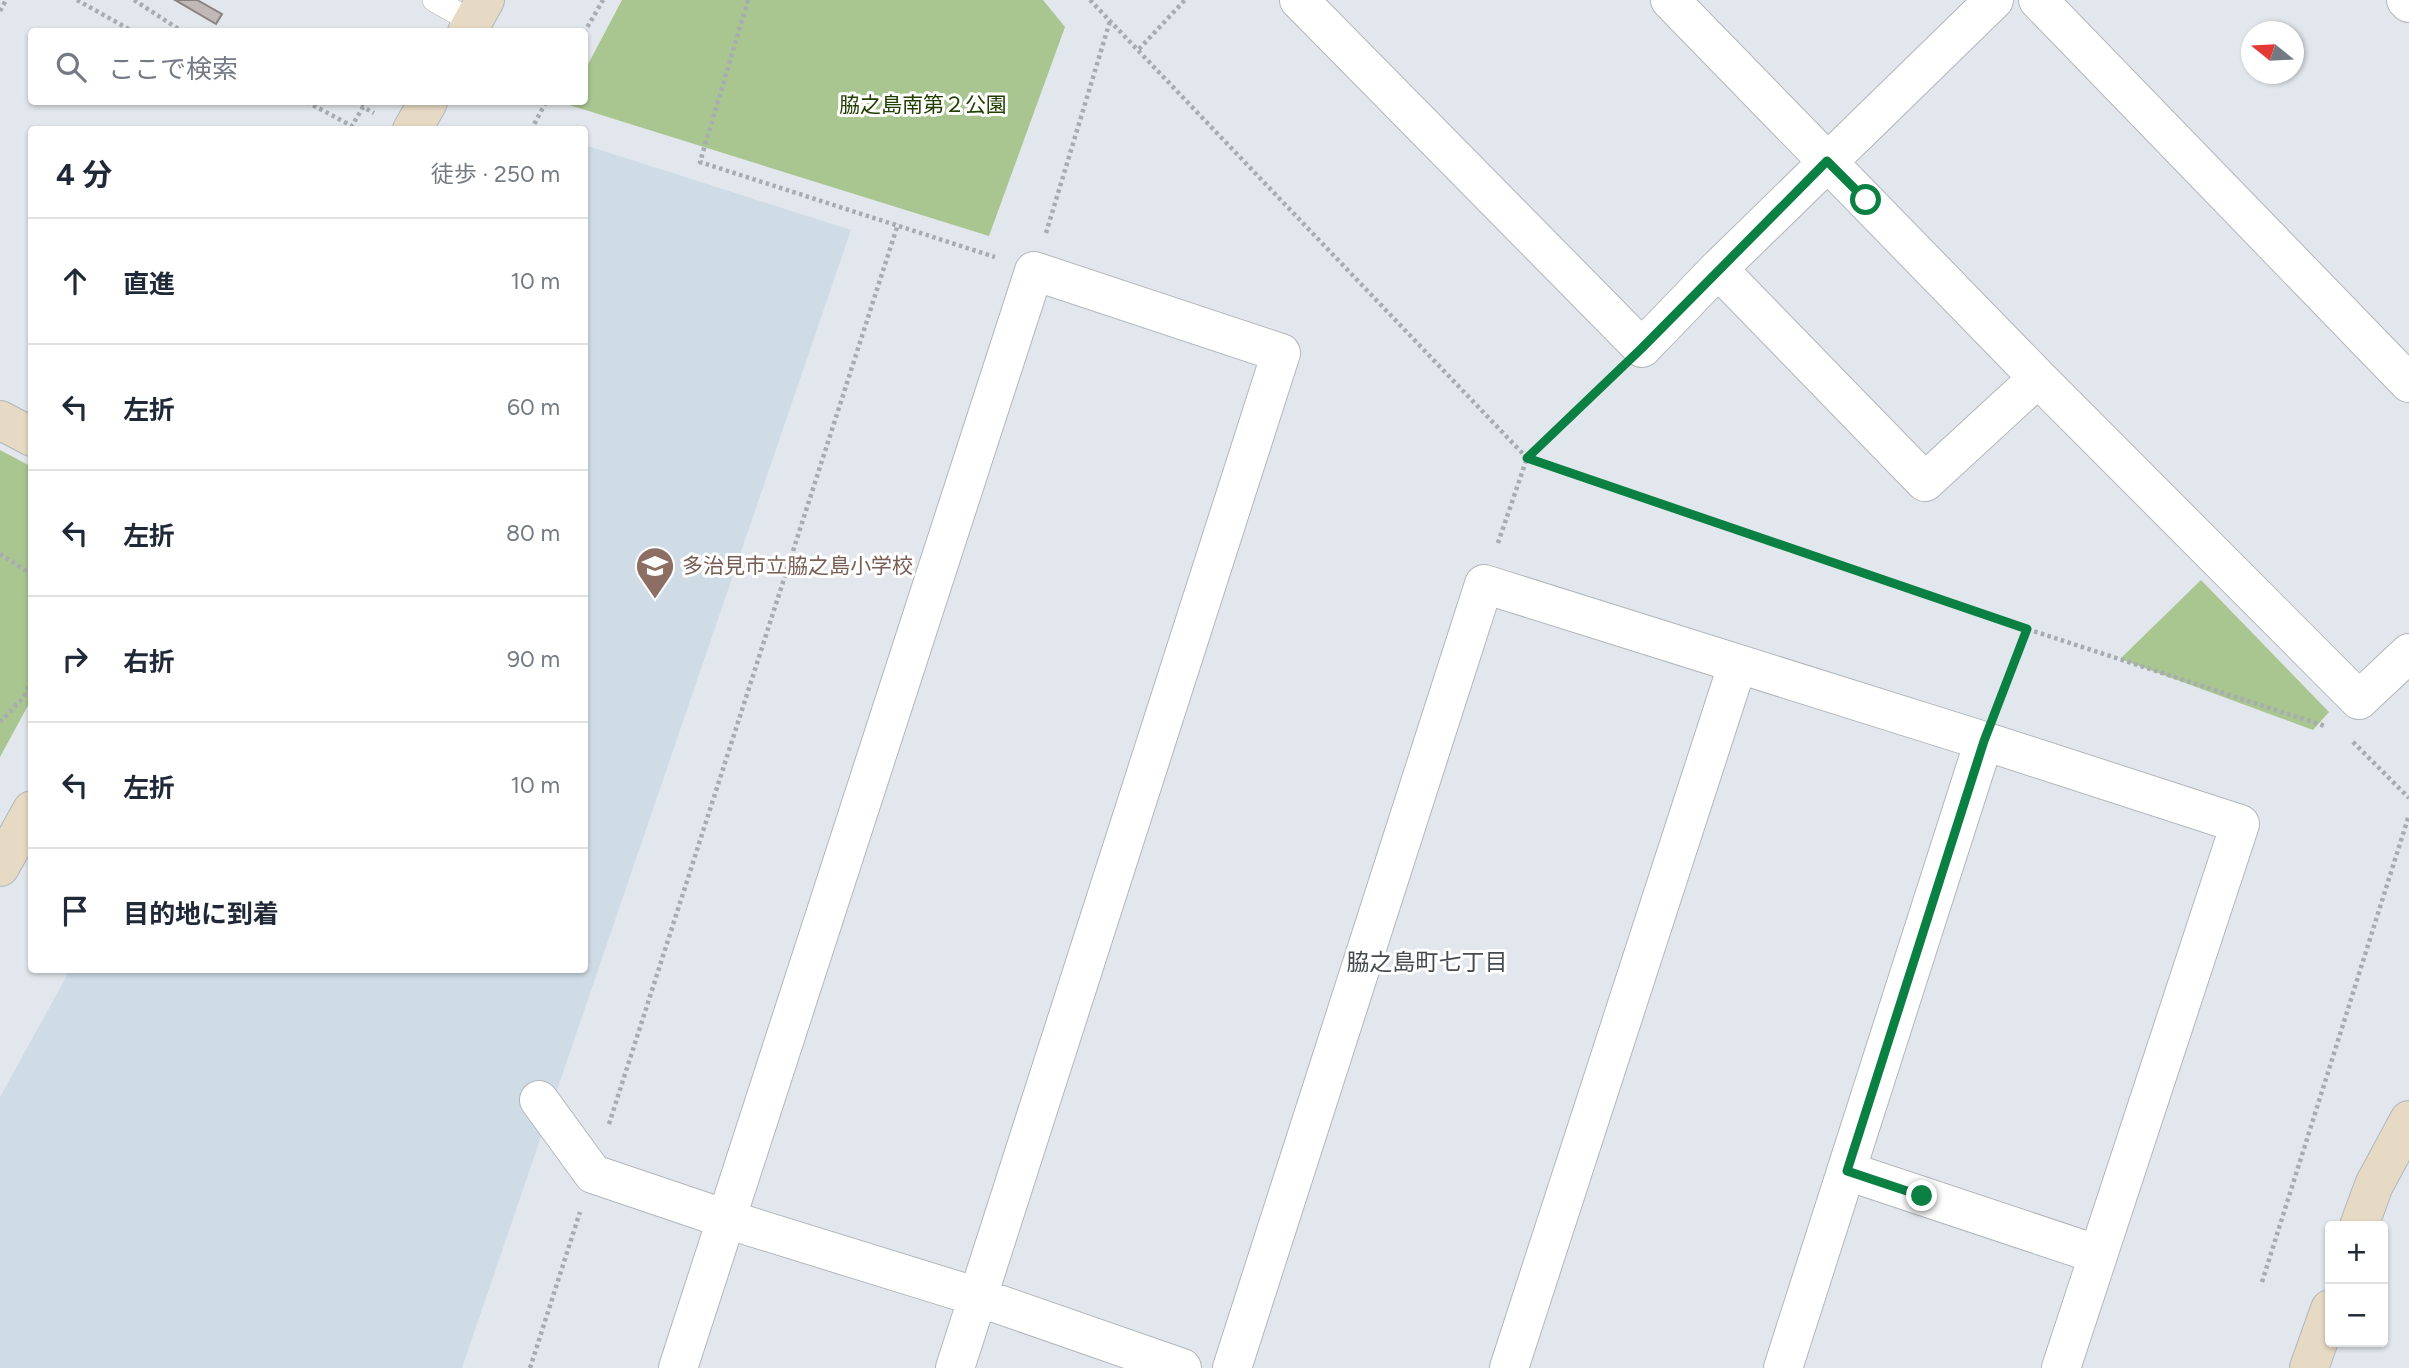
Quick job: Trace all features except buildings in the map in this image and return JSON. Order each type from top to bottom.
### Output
[{"type":"street","points":[[1299,0],[1642,348],[1718,268],[1994,0]]},
{"type":"street","points":[[1670,0],[2038,378],[2359,700],[2409,653]]},
{"type":"street","points":[[2038,0],[2409,383]]},
{"type":"street","points":[[398,124],[424,105]]},
{"type":"street","points":[[1718,268],[1925,482],[2038,378]]},
{"type":"street","points":[[678,1368],[1034,271],[1281,353],[955,1368]]},
{"type":"street","points":[[0,420],[28,436]]},
{"type":"street","points":[[1232,1368],[1484,584],[2240,824],[2096,1254],[2061,1368]]},
{"type":"street","points":[[1510,1368],[1737,666]]},
{"type":"street","points":[[1783,1368],[1984,741]]},
{"type":"street","points":[[0,867],[28,817]]},
{"type":"street","points":[[538,1100],[593,1174],[726,1219],[978,1297],[1182,1368]]},
{"type":"street","points":[[2361,1221],[2374,1185],[2409,1119]]},
{"type":"street","points":[[1847,1171],[2096,1254]]},
{"type":"street","points":[[2309,1368],[2325,1323]]},
{"type":"lane","points":[[434,0],[475,18]]},
{"type":"path","points":[[0,11],[6,0]]},
{"type":"path","points":[[77,0],[127,28]]},
{"type":"path","points":[[134,0],[177,28]]},
{"type":"path","points":[[587,28],[603,0]]},
{"type":"path","points":[[748,0],[700,162],[898,224],[1034,271],[1110,21]]},
{"type":"path","points":[[1090,0],[1527,458],[2027,629],[2331,728]]},
{"type":"path","points":[[1139,49],[1185,0]]},
{"type":"path","points":[[313,105],[352,126],[363,107],[398,124]]},
{"type":"path","points":[[533,126],[544,105]]},
{"type":"path","points":[[530,1368],[898,224]]},
{"type":"path","points":[[1484,584],[1527,458],[1642,348]]},
{"type":"path","points":[[0,554],[28,572]]},
{"type":"path","points":[[1984,741],[2027,629]]},
{"type":"path","points":[[0,722],[22,699],[28,688]]},
{"type":"path","points":[[2344,733],[2409,798]]},
{"type":"path","points":[[2262,1282],[2409,815]]},
{"type":"shaded area","name":"多治見市立脇之島小学校","points":[[588,146],[851,230],[462,1368],[0,1368],[0,1097],[68,973],[588,973]]},
{"type":"green space","name":"脇之島南第２公園","points":[[622,0],[1043,0],[1065,27],[989,236],[569,105],[588,105],[588,64]]},
{"type":"green space","points":[[0,450],[28,465],[28,706],[0,757]]},
{"type":"green space","points":[[2201,580],[2329,712],[2313,730],[2120,659]]},
{"type":"place","name":"多治見市立脇之島小学校","points":[[655,600]]},
{"type":"district","name":"脇之島町七丁目","points":[[1427,962]]},
{"type":"route","points":[[1866,200],[1827,161],[1718,268],[1642,348],[1527,458],[2027,629],[1984,741],[1847,1171],[1922,1196]]}]
